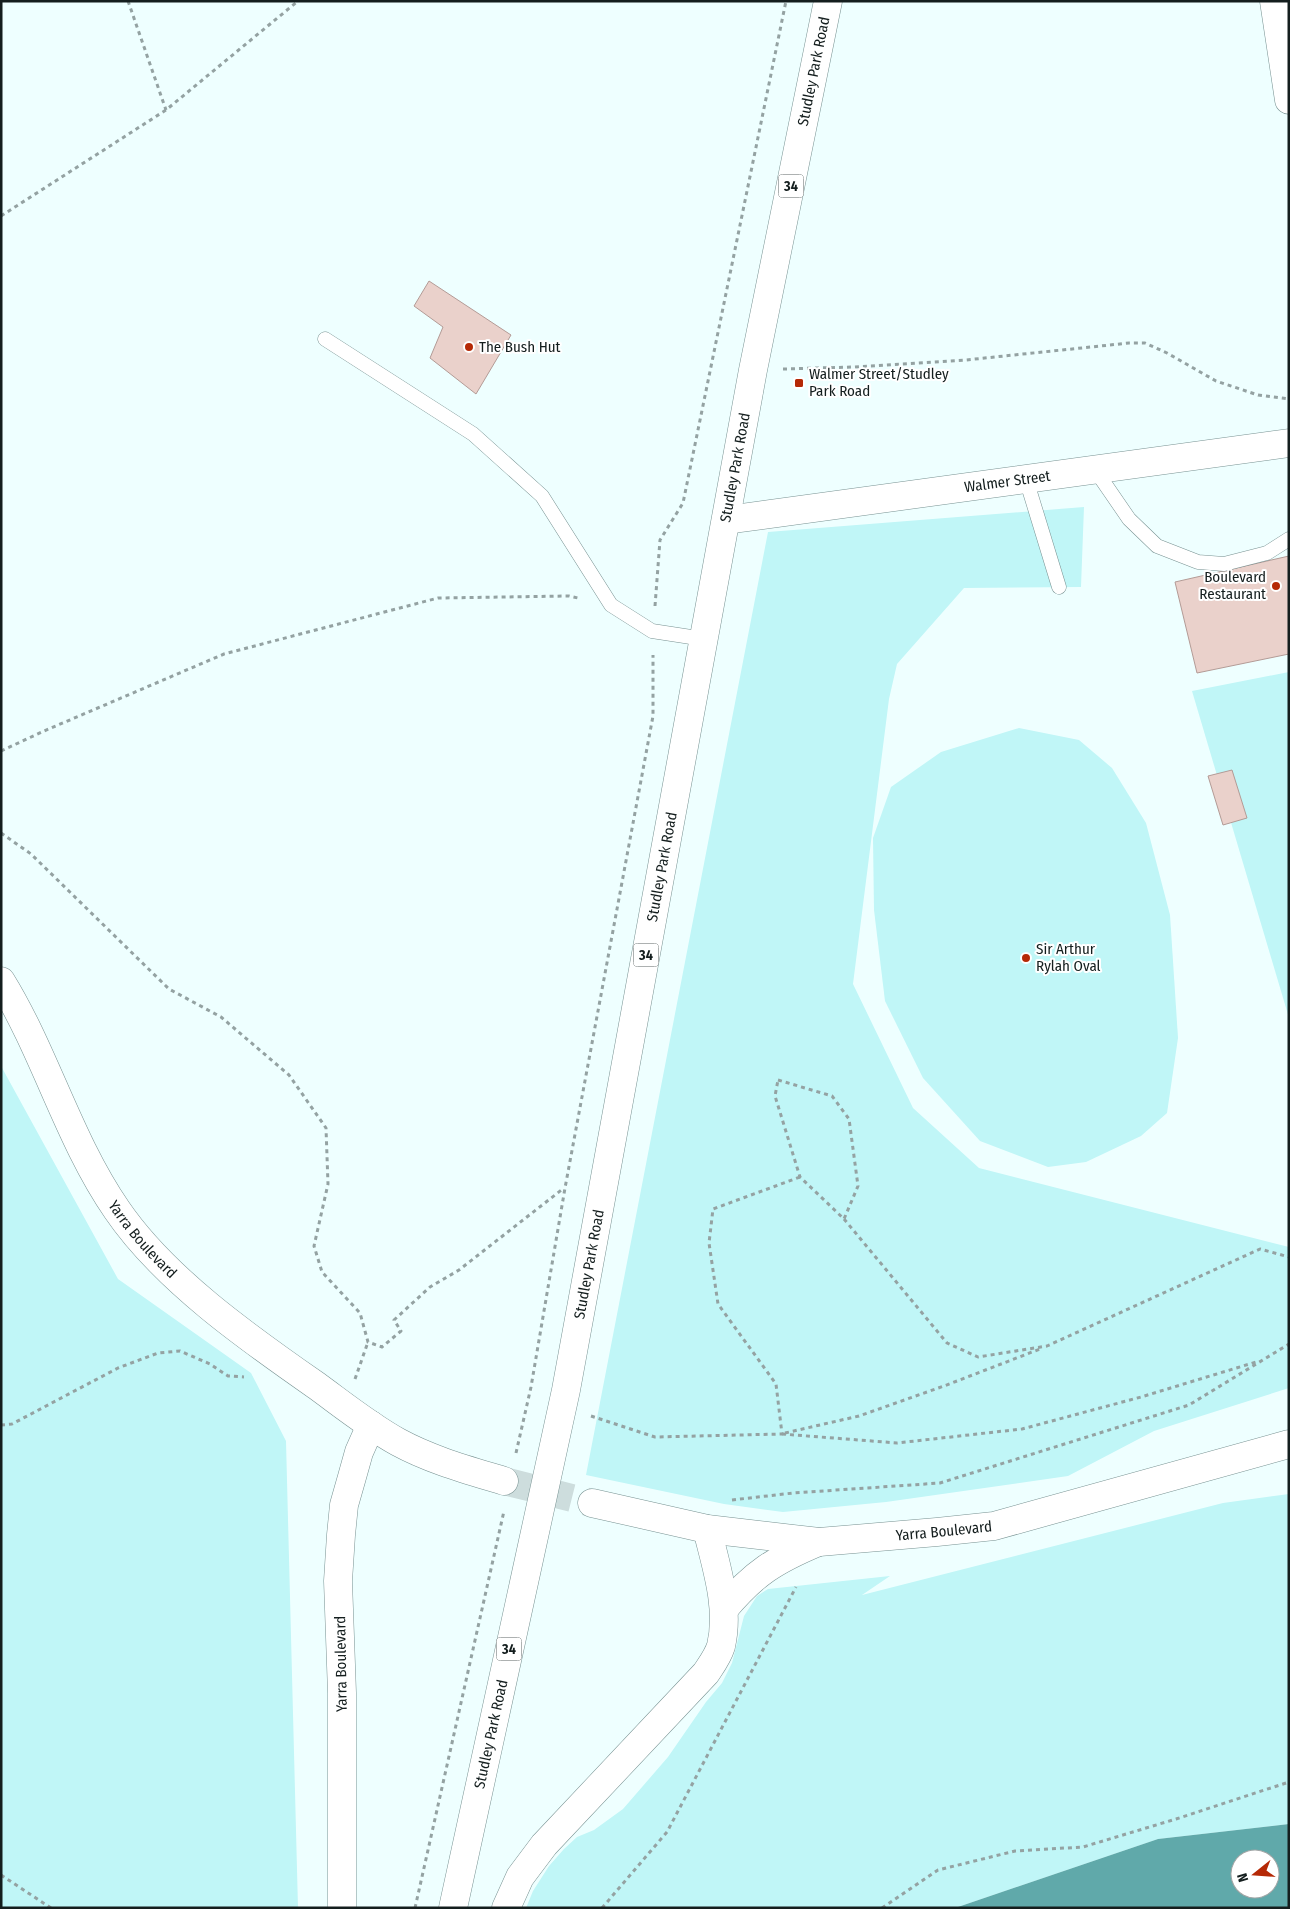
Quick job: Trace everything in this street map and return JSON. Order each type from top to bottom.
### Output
[{"type":"main road","name":"Studley Park Road","points":[[453,1908],[566,1390],[753,370],[828,1]]},
{"type":"main road","points":[[1274,1],[1289,100]]},
{"type":"main road","name":"Walmer Street","points":[[726,520],[1289,443]]},
{"type":"main road","name":"Yarra Boulevard","points":[[1,980],[32,1039],[74,1132],[95,1173],[117,1209],[145,1246],[172,1274],[215,1310],[290,1367],[371,1425],[398,1442],[504,1492]]},
{"type":"main road","name":"Yarra Boulevard","points":[[342,1908],[342,1693],[338,1582],[340,1535],[344,1505],[359,1452],[371,1425]]},
{"type":"main road","name":"Yarra Boulevard","points":[[592,1503],[707,1529],[819,1542],[994,1526],[1289,1444]]},
{"type":"main road","points":[[506,1908],[520,1877],[544,1845],[706,1673],[715,1660],[721,1646],[724,1609],[721,1584],[707,1529]]},
{"type":"main road","points":[[724,1609],[742,1588],[761,1571],[787,1555],[819,1542]]},
{"type":"lane","points":[[325,339],[473,434],[542,496],[611,604],[652,631],[704,639]]},
{"type":"lane","points":[[1096,470],[1129,519],[1157,546],[1198,562],[1224,564],[1267,553],[1289,539]]},
{"type":"lane","points":[[1026,479],[1059,587]]},
{"type":"path","points":[[128,1],[166,110]]},
{"type":"path","points":[[1,216],[166,110],[298,1]]},
{"type":"path","points":[[516,1455],[531,1388],[564,1188],[653,716],[652,631],[660,540],[683,503],[786,1]]},
{"type":"path","points":[[753,370],[853,367],[966,360],[1129,343],[1145,343],[1167,353],[1216,381],[1258,395],[1289,399]]},
{"type":"path","points":[[1,751],[224,654],[438,598],[569,596],[611,604]]},
{"type":"path","points":[[1,833],[31,854],[169,989],[221,1017],[289,1075],[326,1128],[328,1184],[314,1246],[322,1272],[360,1312],[368,1342],[346,1406]]},
{"type":"path","points":[[844,1219],[858,1186],[849,1119],[832,1096],[778,1080],[775,1096],[800,1177],[844,1219],[947,1343],[978,1357],[1047,1346]]},
{"type":"path","points":[[782,1434],[776,1384],[718,1304],[709,1243],[713,1210],[800,1177]]},
{"type":"path","points":[[368,1342],[382,1346],[400,1331],[394,1320],[430,1287],[459,1270],[564,1188]]},
{"type":"path","points":[[782,1434],[859,1416],[944,1386],[1047,1346],[1260,1249],[1289,1257]]},
{"type":"path","points":[[707,1529],[731,1500],[793,1493],[940,1483],[1189,1405],[1289,1344]]},
{"type":"path","points":[[1,1425],[12,1424],[118,1368],[158,1353],[180,1351],[210,1364],[228,1376],[244,1377]]},
{"type":"path","points":[[592,1408],[591,1416],[655,1437],[782,1434],[898,1443],[1022,1429],[1141,1397],[1261,1360]]},
{"type":"path","points":[[415,1908],[504,1492]]},
{"type":"path","points":[[602,1908],[667,1832],[819,1542]]},
{"type":"path","points":[[882,1908],[938,1870],[1015,1851],[1083,1847],[1289,1782]]},
{"type":"path","points":[[1,1875],[52,1908]]},
{"type":"shaded area","points":[[1084,507],[1081,587],[964,588],[897,664],[889,699],[853,984],[913,1108],[979,1168],[1289,1247],[1289,1388],[1154,1431],[1068,1476],[886,1502],[783,1512],[724,1504],[586,1475],[768,532]]},
{"type":"shaded area","points":[[1289,672],[1289,1018],[1192,691]]},
{"type":"shaded area","name":"Sir Arthur Rylah Oval","points":[[1019,728],[1079,740],[1112,768],[1146,823],[1170,915],[1178,1038],[1167,1113],[1141,1136],[1086,1162],[1048,1167],[980,1141],[923,1078],[885,1001],[874,910],[873,838],[891,787],[941,752]]},
{"type":"shaded area","points":[[1,1066],[118,1279],[251,1373],[286,1441],[298,1908],[1,1908]]},
{"type":"shaded area","points":[[1289,1494],[1289,1824],[1158,1839],[955,1908],[526,1908],[533,1891],[549,1866],[564,1849],[577,1837],[594,1830],[623,1809],[668,1757],[706,1702],[722,1683],[732,1663],[744,1616],[757,1596],[768,1589],[890,1576],[862,1595],[1223,1503]]},
{"type":"shaded area","points":[[1289,1824],[1289,1908],[955,1908],[1158,1839]]},
{"type":"building","name":"The Bush Hut","points":[[429,281],[511,335],[476,394],[430,358],[443,327],[414,306]]},
{"type":"building","points":[[1289,556],[1289,654],[1197,673],[1175,582]]},
{"type":"building","points":[[1232,770],[1247,818],[1223,825],[1208,776]]},
{"type":"tunnel","points":[[504,1481],[592,1503]]},
{"type":"place","name":"The Bush Hut","points":[[469,347]]},
{"type":"place","name":"Walmer Street/Studley Park Road","points":[[799,383]]},
{"type":"place","name":"Boulevard Restaurant","points":[[1276,586]]},
{"type":"place","name":"Sir Arthur Rylah Oval","points":[[1026,958]]}]
